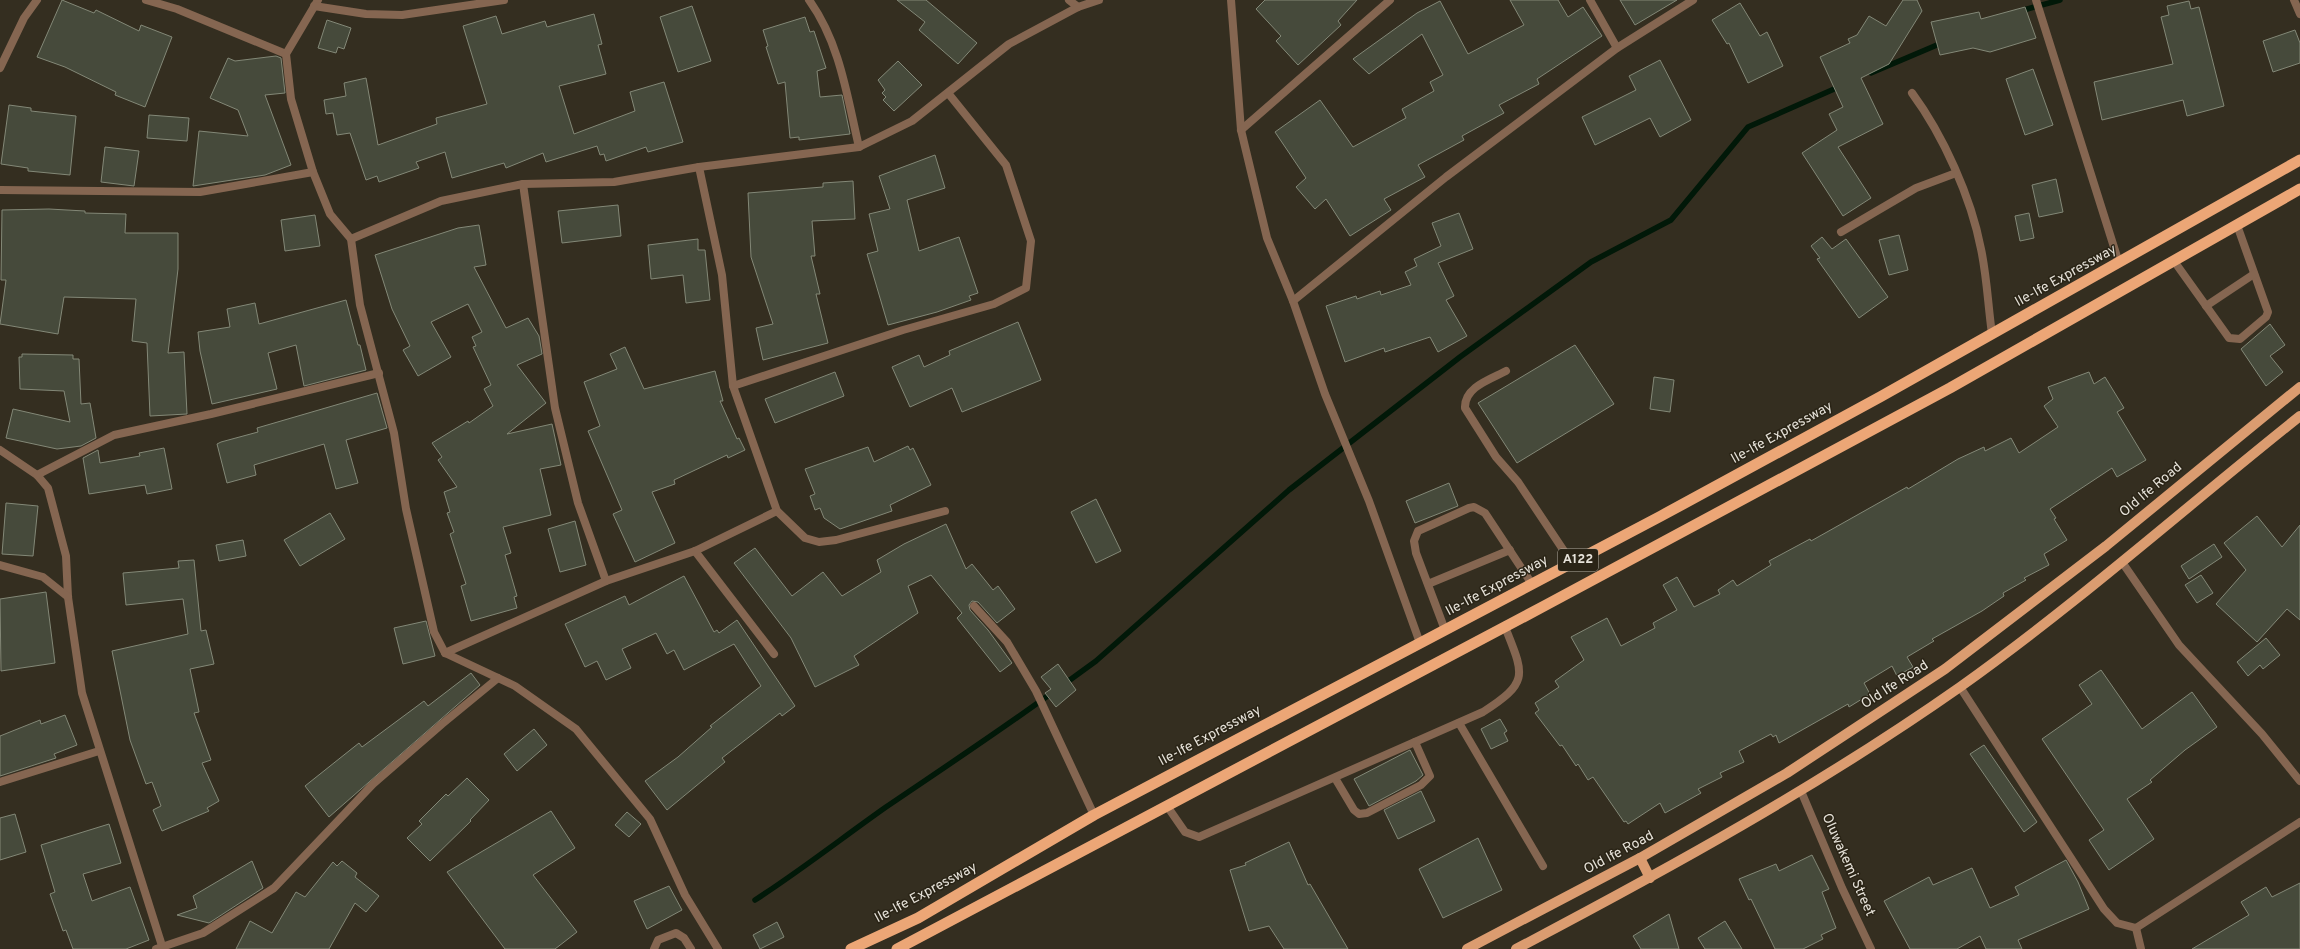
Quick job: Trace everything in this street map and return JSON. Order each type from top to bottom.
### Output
[{"type":"highway","name":"Ile-Ife Expressway","points":[[851,949],[918,918],[1094,815],[1572,563],[1992,334],[2300,160]]},
{"type":"highway","name":"A122","points":[[897,949],[1505,627],[1950,388],[2300,189]]},
{"type":"main road","name":"Old Ife Road","points":[[1467,949],[1640,858],[1787,773],[1945,669],[2106,546],[2300,387]]},
{"type":"main road","points":[[1516,949],[1650,878],[1801,791],[1960,687],[2122,562],[2300,416]]},
{"type":"main road","points":[[1640,858],[1650,878]]},
{"type":"street","points":[[0,68],[24,18],[37,0]]},
{"type":"street","points":[[146,0],[177,9],[286,54]]},
{"type":"street","points":[[504,0],[402,15],[366,14],[316,3],[286,54],[291,99],[313,172],[330,214],[351,239],[360,305],[394,433],[406,509],[434,632],[445,653],[515,686],[576,729],[650,819],[684,895],[718,949]]},
{"type":"street","points":[[808,0],[822,19],[839,61],[859,147]]},
{"type":"street","points":[[1069,0],[1078,7]]},
{"type":"street","points":[[351,239],[440,201],[523,184],[614,182],[699,167],[859,147],[912,121],[1009,44],[1078,7],[1099,0]]},
{"type":"street","points":[[1231,0],[1241,130],[1267,238],[1293,301],[1325,394],[1369,501],[1420,643]]},
{"type":"street","points":[[1241,130],[1390,0]]},
{"type":"street","points":[[1590,0],[1617,48]]},
{"type":"street","points":[[1293,301],[1446,176],[1617,48],[1693,0]]},
{"type":"street","points":[[2036,0],[2119,263]]},
{"type":"street","points":[[2294,0],[2300,14]]},
{"type":"street","points":[[733,386],[903,330],[994,304],[1026,288],[1030,242],[1006,164],[948,93]]},
{"type":"street","points":[[1912,93],[1927,113],[1956,174],[1970,208],[1981,249],[1992,334]]},
{"type":"street","points":[[699,167],[722,275],[733,386],[777,511],[805,538],[820,542],[836,540],[945,511]]},
{"type":"street","points":[[0,190],[200,192],[313,172]]},
{"type":"street","points":[[1841,232],[1916,188],[1956,174]]},
{"type":"street","points":[[523,184],[555,408],[578,503],[606,581]]},
{"type":"street","points":[[2174,261],[2229,338],[2240,338],[2267,315],[2236,225]]},
{"type":"street","points":[[2206,306],[2254,274]]},
{"type":"street","points":[[1506,371],[1469,393],[1465,400],[1465,408],[1496,457],[1518,482],[1572,563]]},
{"type":"street","points":[[36,475],[114,435],[219,412],[379,373]]},
{"type":"street","points":[[0,450],[36,475],[48,488],[66,556],[68,597],[82,694],[161,948],[203,933],[274,888],[373,784],[498,678]]},
{"type":"street","points":[[1445,630],[1416,553],[1415,536],[1418,531],[1474,507],[1485,513],[1532,584]]},
{"type":"street","points":[[445,653],[606,581],[696,551],[777,511]]},
{"type":"street","points":[[1428,584],[1510,550]]},
{"type":"street","points":[[696,551],[774,654]]},
{"type":"street","points":[[2122,562],[2179,644],[2262,734],[2300,781]]},
{"type":"street","points":[[0,565],[43,577],[68,597]]},
{"type":"street","points":[[974,606],[1007,642],[1032,684],[1094,815]]},
{"type":"street","points":[[1167,806],[1185,832],[1199,837],[1483,712],[1503,699],[1516,686],[1520,665],[1505,627]]},
{"type":"street","points":[[1960,687],[2104,909],[2118,923],[2136,928],[2300,822]]},
{"type":"street","points":[[1459,722],[1543,866]]},
{"type":"street","points":[[1335,778],[1354,810],[1359,814],[1366,813],[1421,785],[1430,776],[1415,742]]},
{"type":"street","points":[[0,782],[99,751]]},
{"type":"street","name":"Oluwakemi Street","points":[[1801,791],[1842,888],[1871,949]]},
{"type":"street","points":[[2136,928],[2141,949]]},
{"type":"street","points":[[654,949],[658,940],[676,933],[684,938],[691,949]]},
{"type":"building","points":[[62,0],[94,13],[96,10],[139,31],[141,25],[172,37],[145,107],[115,95],[116,92],[65,67],[37,57]]},
{"type":"building","points":[[897,0],[926,0],[977,43],[958,64],[919,30],[925,22]]},
{"type":"building","points":[[1265,0],[1357,0],[1338,21],[1341,25],[1298,65],[1276,41],[1281,36],[1256,9]]},
{"type":"building","points":[[1510,0],[1558,0],[1568,17],[1583,7],[1602,36],[1537,79],[1539,84],[1499,105],[1504,113],[1462,136],[1464,140],[1418,165],[1425,177],[1384,199],[1391,210],[1350,236],[1326,199],[1315,209],[1296,187],[1306,178],[1275,132],[1320,100],[1353,147],[1406,118],[1402,109],[1434,91],[1430,82],[1443,75],[1422,34],[1369,74],[1353,59],[1417,13],[1440,1],[1468,54],[1524,25]]},
{"type":"building","points":[[1620,0],[1677,0],[1635,25]]},
{"type":"building","points":[[1903,0],[1917,0],[1922,11],[1889,64],[1861,78],[1883,124],[1838,147],[1871,198],[1843,216],[1802,153],[1837,130],[1829,114],[1843,107],[1820,57],[1850,43],[1848,39],[1857,35],[1869,16],[1886,26]]},
{"type":"building","points":[[2189,1],[2191,9],[2199,7],[2224,106],[2187,116],[2183,100],[2102,120],[2094,82],[2173,64],[2161,17],[2169,15],[2167,6]]},
{"type":"building","points":[[1740,3],[1760,36],[1767,32],[1783,66],[1748,83],[1729,43],[1727,44],[1712,20]]},
{"type":"building","points":[[692,6],[711,61],[678,72],[660,17]]},
{"type":"building","points":[[2025,7],[2036,38],[1990,52],[1973,48],[1940,55],[1931,22],[1979,12],[1981,19]]},
{"type":"building","points":[[594,14],[602,44],[598,45],[606,74],[559,86],[574,134],[635,111],[630,92],[664,82],[683,142],[648,152],[646,147],[606,161],[604,154],[600,155],[597,146],[546,162],[543,153],[506,168],[504,163],[452,178],[445,152],[416,162],[419,168],[379,182],[377,176],[366,180],[350,133],[337,135],[333,113],[326,114],[324,100],[346,96],[344,83],[366,78],[378,145],[437,124],[436,118],[487,104],[463,26],[496,16],[502,34],[545,21],[547,27]]},
{"type":"building","points":[[805,17],[810,32],[814,31],[826,68],[817,71],[820,97],[842,95],[850,134],[799,140],[799,137],[790,138],[785,82],[778,84],[766,47],[768,46],[763,30]]},
{"type":"building","points":[[327,20],[351,28],[344,49],[338,47],[336,53],[318,48]]},
{"type":"building","points":[[2295,30],[2300,43],[2300,63],[2273,72],[2263,41]]},
{"type":"building","points":[[276,56],[281,58],[285,93],[265,95],[291,165],[265,175],[193,186],[199,131],[248,136],[238,110],[210,98],[228,58],[235,61]]},
{"type":"building","points":[[1660,60],[1691,120],[1660,137],[1650,118],[1595,145],[1582,117],[1636,90],[1629,76]]},
{"type":"building","points":[[898,61],[922,85],[894,111],[883,100],[886,97],[882,93],[885,90],[878,80]]},
{"type":"building","points":[[2033,69],[2053,125],[2025,135],[2006,79]]},
{"type":"building","points":[[9,105],[31,108],[31,111],[76,116],[70,175],[28,171],[28,168],[1,164]]},
{"type":"building","points":[[149,115],[189,118],[187,141],[147,138]]},
{"type":"building","points":[[105,147],[139,151],[134,186],[101,182]]},
{"type":"building","points":[[935,155],[945,188],[907,200],[919,251],[959,237],[978,293],[969,296],[971,300],[937,312],[888,325],[867,254],[878,251],[869,214],[890,209],[879,176]]},
{"type":"building","points":[[2056,179],[2063,212],[2039,217],[2032,185]]},
{"type":"building","points":[[853,181],[855,219],[812,221],[815,256],[811,256],[820,294],[816,294],[828,343],[763,360],[756,328],[773,324],[751,257],[748,193],[823,187],[823,183]]},
{"type":"building","points":[[618,205],[621,236],[562,243],[558,211]]},
{"type":"building","points":[[49,209],[85,211],[85,213],[126,214],[125,233],[178,233],[178,269],[168,353],[184,352],[187,414],[150,416],[147,343],[132,341],[136,299],[64,297],[58,334],[0,324],[6,280],[1,280],[2,210]]},
{"type":"building","points":[[1459,213],[1473,249],[1438,263],[1454,296],[1446,300],[1467,336],[1438,352],[1430,337],[1385,352],[1384,348],[1345,362],[1326,306],[1356,296],[1357,299],[1380,291],[1381,295],[1411,285],[1405,272],[1417,266],[1414,259],[1441,246],[1432,223]]},
{"type":"building","points":[[2029,213],[2034,238],[2020,241],[2015,216]]},
{"type":"building","points":[[315,215],[320,246],[285,251],[281,220]]},
{"type":"building","points":[[479,225],[486,265],[474,267],[506,328],[528,318],[539,336],[542,354],[517,365],[546,403],[507,434],[552,424],[561,465],[540,469],[551,515],[503,527],[511,553],[505,555],[517,596],[514,597],[517,608],[471,621],[461,586],[466,584],[450,534],[454,532],[447,513],[450,512],[444,492],[457,487],[438,460],[442,457],[432,443],[468,421],[469,423],[493,406],[484,389],[491,385],[473,347],[476,346],[472,337],[482,332],[468,304],[431,322],[451,357],[418,376],[403,350],[410,346],[392,309],[375,255],[458,228]]},
{"type":"building","points":[[1899,235],[1908,270],[1889,275],[1879,240]]},
{"type":"building","points":[[1822,237],[1832,249],[1846,239],[1888,297],[1859,318],[1817,259],[1820,258],[1811,246]]},
{"type":"building","points":[[698,239],[698,250],[705,250],[710,300],[686,303],[683,275],[651,279],[648,245]]},
{"type":"building","points":[[346,300],[366,370],[304,386],[296,345],[268,353],[277,389],[212,404],[200,351],[198,332],[230,327],[227,309],[255,303],[259,324]]},
{"type":"building","points":[[1018,322],[1041,380],[962,412],[952,388],[910,407],[892,367],[919,355],[924,367],[950,355],[949,351]]},
{"type":"building","points":[[2270,324],[2285,345],[2270,356],[2283,372],[2266,386],[2241,349]]},
{"type":"building","points":[[1575,345],[1614,404],[1517,463],[1478,403]]},
{"type":"building","points":[[625,347],[644,389],[715,371],[723,401],[720,401],[737,439],[739,438],[745,450],[728,458],[727,455],[674,480],[675,484],[652,492],[675,543],[635,562],[613,514],[622,510],[588,431],[600,426],[584,382],[617,369],[610,354]]},
{"type":"building","points":[[22,354],[73,355],[73,359],[79,359],[81,404],[90,403],[96,438],[81,446],[57,449],[6,438],[13,409],[70,422],[64,391],[20,389],[19,357],[22,357]]},
{"type":"building","points":[[835,372],[844,396],[775,423],[765,399]]},
{"type":"building","points":[[2089,372],[2094,384],[2105,377],[2124,408],[2117,412],[2146,460],[2117,477],[2112,468],[2050,509],[2056,518],[2054,519],[2067,540],[2044,554],[2049,565],[2024,578],[2026,580],[2003,593],[2004,596],[1982,611],[1932,639],[1934,641],[1907,657],[1913,667],[1897,676],[1892,666],[1864,683],[1870,694],[1849,707],[1848,704],[1779,743],[1776,735],[1773,737],[1771,734],[1739,751],[1744,762],[1720,773],[1722,777],[1698,789],[1701,793],[1665,813],[1660,803],[1628,824],[1626,821],[1624,822],[1593,777],[1588,780],[1578,764],[1576,766],[1562,745],[1560,746],[1535,713],[1539,710],[1535,703],[1559,687],[1555,681],[1584,660],[1571,637],[1607,618],[1621,646],[1655,628],[1653,623],[1677,610],[1663,585],[1677,577],[1694,607],[1720,594],[1718,590],[1733,580],[1737,586],[1771,565],[1769,561],[1810,539],[1811,541],[1907,487],[1908,489],[1958,459],[1984,447],[1985,451],[2011,438],[2019,453],[2058,427],[2044,406],[2053,399],[2048,387]]},
{"type":"building","points":[[1654,377],[1674,380],[1670,412],[1650,409]]},
{"type":"building","points":[[377,393],[387,428],[346,440],[358,483],[336,489],[324,444],[254,465],[256,475],[227,483],[217,444],[258,432],[257,428]]},
{"type":"building","points":[[908,446],[910,450],[913,448],[931,485],[890,505],[892,511],[840,529],[824,518],[820,508],[815,510],[810,496],[815,494],[805,469],[868,447],[874,462]]},
{"type":"building","points":[[164,448],[172,489],[147,494],[145,485],[89,494],[83,458],[98,450],[100,463],[140,456],[139,453]]},
{"type":"building","points":[[1449,483],[1458,506],[1415,523],[1406,501]]},
{"type":"building","points":[[1096,499],[1121,551],[1096,563],[1071,512]]},
{"type":"building","points":[[6,503],[38,506],[33,556],[2,554]]},
{"type":"building","points":[[330,513],[345,539],[300,566],[284,540]]},
{"type":"building","points":[[2257,516],[2282,547],[2300,525],[2300,620],[2287,609],[2257,642],[2216,604],[2246,570],[2224,543]]},
{"type":"building","points":[[575,521],[586,565],[560,572],[548,529]]},
{"type":"building","points":[[946,524],[966,569],[972,564],[993,590],[998,586],[1015,609],[997,623],[978,602],[972,601],[969,605],[970,610],[988,630],[1012,663],[1000,672],[957,618],[962,613],[931,575],[908,586],[918,613],[854,656],[859,665],[815,687],[791,638],[734,563],[755,548],[792,596],[823,572],[842,596],[881,572],[877,560],[904,544]]},
{"type":"building","points":[[243,540],[246,556],[219,561],[216,545]]},
{"type":"building","points":[[2214,544],[2222,557],[2189,579],[2181,566]]},
{"type":"building","points":[[194,560],[201,631],[206,630],[214,664],[190,669],[199,712],[194,713],[211,760],[202,763],[219,801],[207,808],[209,811],[162,831],[153,810],[161,806],[152,782],[146,784],[130,740],[112,651],[188,634],[183,599],[126,605],[123,573],[179,568],[178,561]]},
{"type":"building","points":[[2201,575],[2213,593],[2197,603],[2185,585]]},
{"type":"building","points":[[684,576],[714,632],[717,630],[719,633],[737,620],[795,706],[782,716],[780,713],[722,758],[725,762],[667,810],[645,781],[678,757],[712,727],[710,726],[761,686],[734,644],[684,670],[674,650],[667,654],[656,633],[622,649],[631,668],[606,680],[597,661],[585,667],[565,624],[625,596],[629,605]]},
{"type":"building","points":[[46,592],[55,663],[1,671],[0,599]]},
{"type":"building","points":[[426,621],[435,656],[403,664],[394,628]]},
{"type":"building","points":[[2266,638],[2280,655],[2263,669],[2260,665],[2248,676],[2237,662]]},
{"type":"building","points":[[1058,664],[1076,690],[1056,707],[1045,693],[1051,689],[1041,677]]},
{"type":"building","points":[[2101,670],[2142,729],[2192,692],[2217,727],[2185,750],[2150,780],[2152,782],[2127,799],[2154,839],[2109,870],[2089,840],[2104,830],[2042,739],[2092,704],[2079,685]]},
{"type":"building","points":[[471,673],[480,685],[329,817],[305,786],[359,743],[362,747],[424,701],[428,706]]},
{"type":"building","points":[[65,715],[77,745],[54,754],[56,758],[0,776],[0,736],[40,720],[41,724]]},
{"type":"building","points":[[1500,719],[1507,731],[1504,733],[1508,741],[1491,749],[1481,729]]},
{"type":"building","points":[[534,729],[547,745],[517,771],[504,754]]},
{"type":"building","points":[[1984,745],[2037,822],[2024,832],[1970,754]]},
{"type":"building","points":[[1410,750],[1423,775],[1416,781],[1369,806],[1354,779]]},
{"type":"building","points":[[467,778],[489,800],[470,820],[471,821],[430,861],[407,838],[422,824],[419,821],[446,794],[448,796]]},
{"type":"building","points":[[1421,791],[1435,821],[1398,839],[1384,810]]},
{"type":"building","points":[[551,811],[575,848],[533,875],[577,932],[555,949],[505,949],[447,872]]},
{"type":"building","points":[[627,812],[641,824],[629,837],[615,825]]},
{"type":"building","points":[[15,814],[26,852],[0,860],[0,818]]},
{"type":"building","points":[[109,824],[121,863],[83,874],[92,901],[130,887],[149,940],[126,949],[73,949],[66,930],[63,931],[50,894],[55,892],[41,845]]},
{"type":"building","points":[[1478,838],[1502,890],[1443,918],[1419,869]]},
{"type":"building","points":[[1289,842],[1308,885],[1310,884],[1348,949],[1284,949],[1269,926],[1249,931],[1230,870],[1246,865],[1245,863]]},
{"type":"building","points":[[1812,855],[1829,889],[1822,892],[1836,928],[1821,935],[1823,939],[1803,949],[1775,949],[1751,899],[1749,900],[1739,879],[1776,864],[1779,871]]},
{"type":"building","points":[[2066,860],[2078,882],[2089,909],[2018,940],[2022,949],[1986,949],[1980,936],[1957,949],[1910,949],[1884,901],[1929,877],[1933,885],[1972,868],[1990,908],[2019,895],[2015,887]]},
{"type":"building","points":[[252,861],[263,888],[209,923],[177,915],[197,908],[193,896]]},
{"type":"building","points":[[342,861],[357,873],[355,877],[379,896],[366,912],[355,903],[329,949],[236,949],[250,921],[272,933],[296,892],[305,897],[333,862],[337,866]]},
{"type":"building","points":[[2300,883],[2300,949],[2192,949],[2249,915],[2241,902],[2266,887],[2272,897]]},
{"type":"building","points":[[669,886],[682,910],[647,929],[634,901]]},
{"type":"building","points":[[1669,914],[1679,949],[1641,949],[1633,936]]},
{"type":"building","points":[[1725,921],[1742,949],[1705,949],[1698,938]]},
{"type":"building","points":[[777,922],[784,937],[760,949],[753,935]]},
{"type":"waterway","points":[[2020,11],[2060,0]]},
{"type":"waterway","points":[[1871,73],[1944,42]]},
{"type":"waterway","points":[[1063,685],[1096,661],[1289,490],[1460,357],[1591,262],[1671,220],[1748,127],[1841,86]]},
{"type":"waterway","points":[[755,900],[805,866],[886,807],[1053,692]]}]
